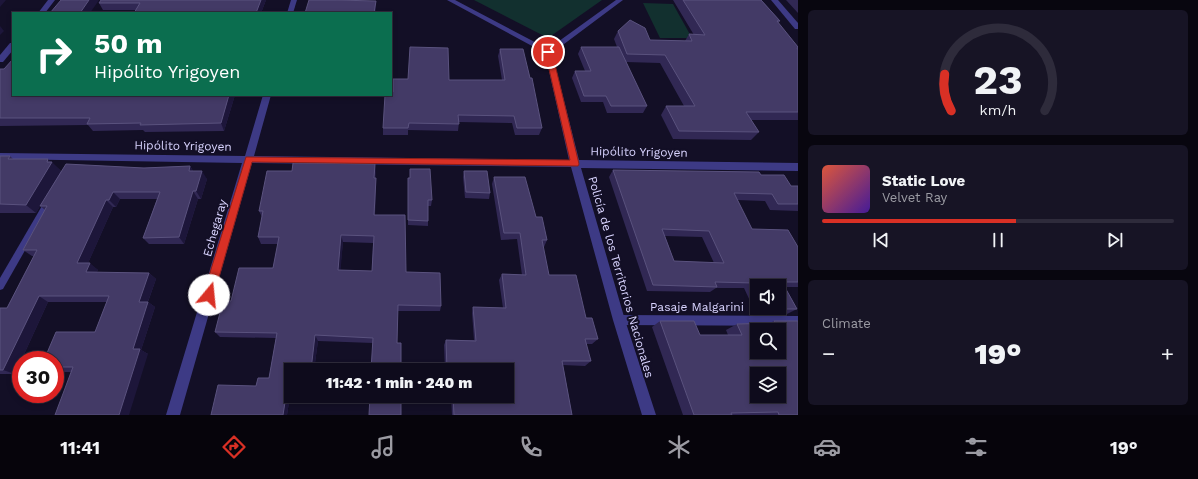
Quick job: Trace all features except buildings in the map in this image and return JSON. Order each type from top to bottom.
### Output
[{"type":"street","points":[[42,12],[52,0]]},
{"type":"street","points":[[290,12],[294,0]]},
{"type":"street","points":[[450,0],[548,52],[620,0]]},
{"type":"street","points":[[774,0],[798,27]]},
{"type":"street","points":[[0,60],[12,46]]},
{"type":"street","name":"Policía de los Territorios Nacionales","points":[[548,52],[575,164],[619,320],[649,415]]},
{"type":"street","name":"Echegaray","points":[[173,415],[267,96]]},
{"type":"street","name":"Hipólito Yrigoyen","points":[[0,156],[73,160],[248,159],[798,166]]},
{"type":"lane","points":[[0,286],[55,191]]},
{"type":"lane","name":"Pasaje Malgarini","points":[[619,320],[798,321]]},
{"type":"green space","points":[[474,0],[602,0],[548,38]]},
{"type":"green space","points":[[643,3],[673,4],[692,38],[660,38]]},
{"type":"route","points":[[209,295],[248,159],[575,164],[548,52]]}]
